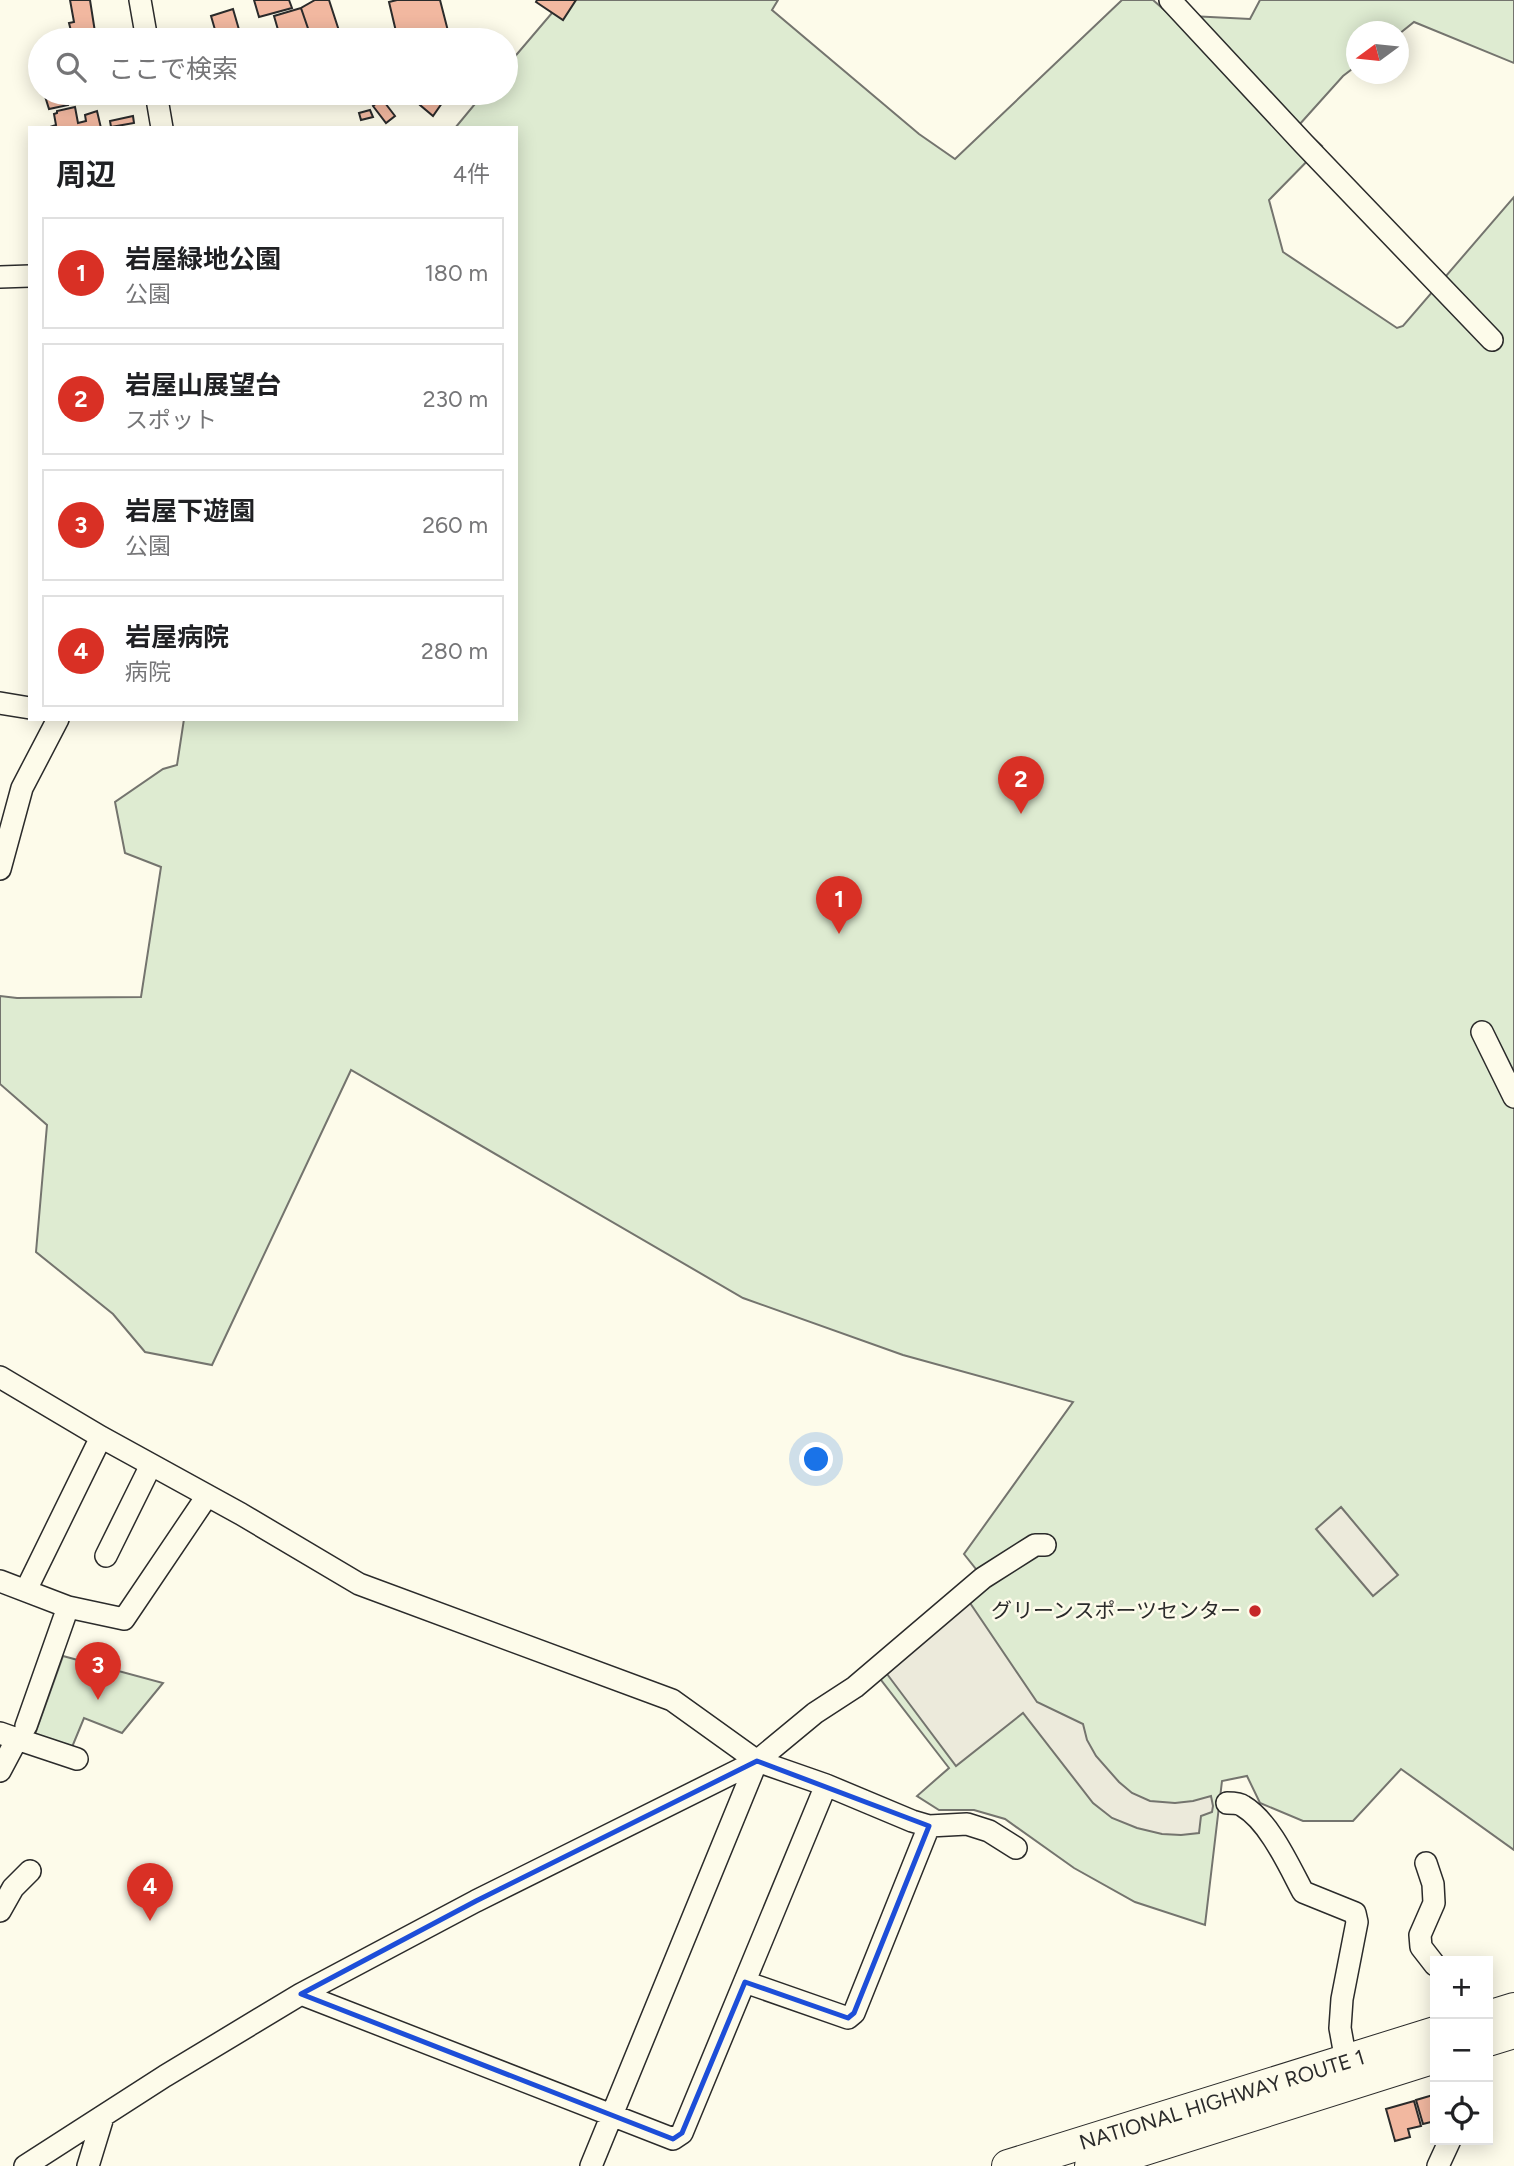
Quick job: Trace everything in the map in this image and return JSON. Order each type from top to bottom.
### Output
[{"type":"highway","points":[[1493,2015],[1514,2009]]},
{"type":"highway","points":[[1493,2038],[1514,2032]]},
{"type":"highway","name":"NATIONAL HIGHWAY ROUTE 1","points":[[1008,2166],[1430,2035]]},
{"type":"highway","name":"NATIONAL HIGHWAY ROUTE 1","points":[[1091,2166],[1430,2059]]},
{"type":"street","points":[[140,0],[145,28]]},
{"type":"street","points":[[1171,0],[1304,144],[1492,340]]},
{"type":"street","points":[[158,105],[162,126]]},
{"type":"street","points":[[0,277],[28,276]]},
{"type":"street","points":[[0,703],[28,708]]},
{"type":"street","points":[[0,869],[22,788],[57,721]]},
{"type":"street","points":[[1482,1032],[1514,1097]]},
{"type":"street","points":[[0,1377],[359,1584],[672,1700],[757,1761],[912,1821],[929,1826],[967,1824],[989,1831],[1016,1848]]},
{"type":"street","points":[[26,1590],[101,1437]]},
{"type":"street","points":[[106,1556],[151,1465]]},
{"type":"street","points":[[0,1581],[68,1608],[124,1619],[207,1496]]},
{"type":"street","points":[[25,2166],[165,2076],[301,1994],[476,1901],[757,1761],[815,1713],[855,1687],[983,1578],[1035,1545],[1045,1545]]},
{"type":"street","points":[[0,1771],[68,1608]]},
{"type":"street","points":[[15,1733],[77,1759]]},
{"type":"street","points":[[592,2166],[757,1761]]},
{"type":"street","points":[[301,1994],[673,2139],[682,2133],[826,1786]]},
{"type":"street","points":[[1227,1803],[1242,1804],[1265,1827],[1303,1892],[1355,1913],[1357,1922],[1342,1999],[1340,2028],[1346,2061]]},
{"type":"street","points":[[745,1982],[848,2018],[854,2013],[929,1826]]},
{"type":"street","points":[[1426,1863],[1433,1884],[1434,1903],[1420,1935],[1421,1947],[1430,1959]]},
{"type":"street","points":[[0,1911],[13,1888],[30,1871]]},
{"type":"street","points":[[88,2166],[103,2117]]},
{"type":"street","points":[[1438,2166],[1448,2145]]},
{"type":"highlighted area","points":[[757,1761],[929,1826],[854,2013],[848,2018],[745,1982],[682,2133],[673,2139],[301,1994],[476,1901]]},
{"type":"green space","points":[[563,0],[778,0],[772,10],[919,134],[955,159],[1122,0],[1153,0],[1170,15],[1250,19],[1260,0],[1514,0],[1514,63],[1414,22],[1409,26],[1409,21],[1346,21],[1346,74],[1299,125],[1322,146],[1269,200],[1283,252],[1397,328],[1403,326],[1514,197],[1514,1850],[1401,1769],[1353,1821],[1303,1821],[1260,1803],[1247,1776],[1222,1781],[1205,1925],[1135,1902],[1074,1868],[1005,1819],[974,1810],[939,1810],[917,1796],[949,1768],[878,1676],[983,1578],[964,1554],[1073,1402],[903,1355],[743,1298],[351,1070],[212,1365],[145,1352],[113,1314],[36,1252],[47,1125],[0,1084],[0,996],[141,997],[161,867],[125,853],[115,802],[163,769],[177,765],[184,721],[518,721],[518,126],[457,126],[474,105],[518,105],[518,53]]},
{"type":"green space","points":[[63,1656],[163,1683],[122,1733],[84,1718],[70,1752],[33,1740]]},
{"type":"shaded area","points":[[1341,1507],[1398,1575],[1373,1596],[1316,1529]]},
{"type":"shaded area","points":[[968,1600],[1037,1702],[1083,1724],[1087,1740],[1096,1756],[1132,1793],[1150,1801],[1175,1803],[1211,1796],[1212,1812],[1201,1816],[1199,1833],[1162,1834],[1112,1818],[1093,1803],[1023,1713],[956,1766],[887,1674]]},
{"type":"building","points":[[70,0],[90,0],[94,28],[70,28],[69,23],[74,22]]},
{"type":"building","points":[[254,0],[289,0],[292,8],[259,17]]},
{"type":"building","points":[[315,0],[329,0],[338,28],[308,28],[301,8]]},
{"type":"building","points":[[440,0],[447,28],[395,28],[389,2]]},
{"type":"building","points":[[576,0],[563,20],[536,2]]},
{"type":"building","points":[[301,8],[308,28],[278,28],[274,16]]},
{"type":"building","points":[[233,9],[239,28],[214,28],[211,16]]},
{"type":"building","points":[[48,105],[68,105],[49,109]]},
{"type":"building","points":[[387,105],[395,116],[386,123],[373,106]]},
{"type":"building","points":[[420,105],[441,105],[433,116]]},
{"type":"building","points":[[75,107],[78,123],[86,121],[85,115],[97,111],[101,126],[53,126],[56,125],[54,114]]},
{"type":"building","points":[[370,110],[373,117],[361,120],[359,113]]},
{"type":"building","points":[[133,116],[134,123],[111,126],[110,121]]},
{"type":"building","points":[[1430,2096],[1430,2122],[1423,2124],[1416,2100]]},
{"type":"building","points":[[1414,2101],[1421,2126],[1408,2129],[1410,2137],[1395,2141],[1386,2109]]},
{"type":"place","name":"岩屋山展望台","points":[[1021,814]]},
{"type":"place","name":"岩屋緑地公園","points":[[839,934]]},
{"type":"place","name":"グリーンスポーツセンター","points":[[1255,1611]]},
{"type":"place","name":"岩屋下遊園","points":[[98,1700]]},
{"type":"place","name":"岩屋病院","points":[[150,1921]]}]
